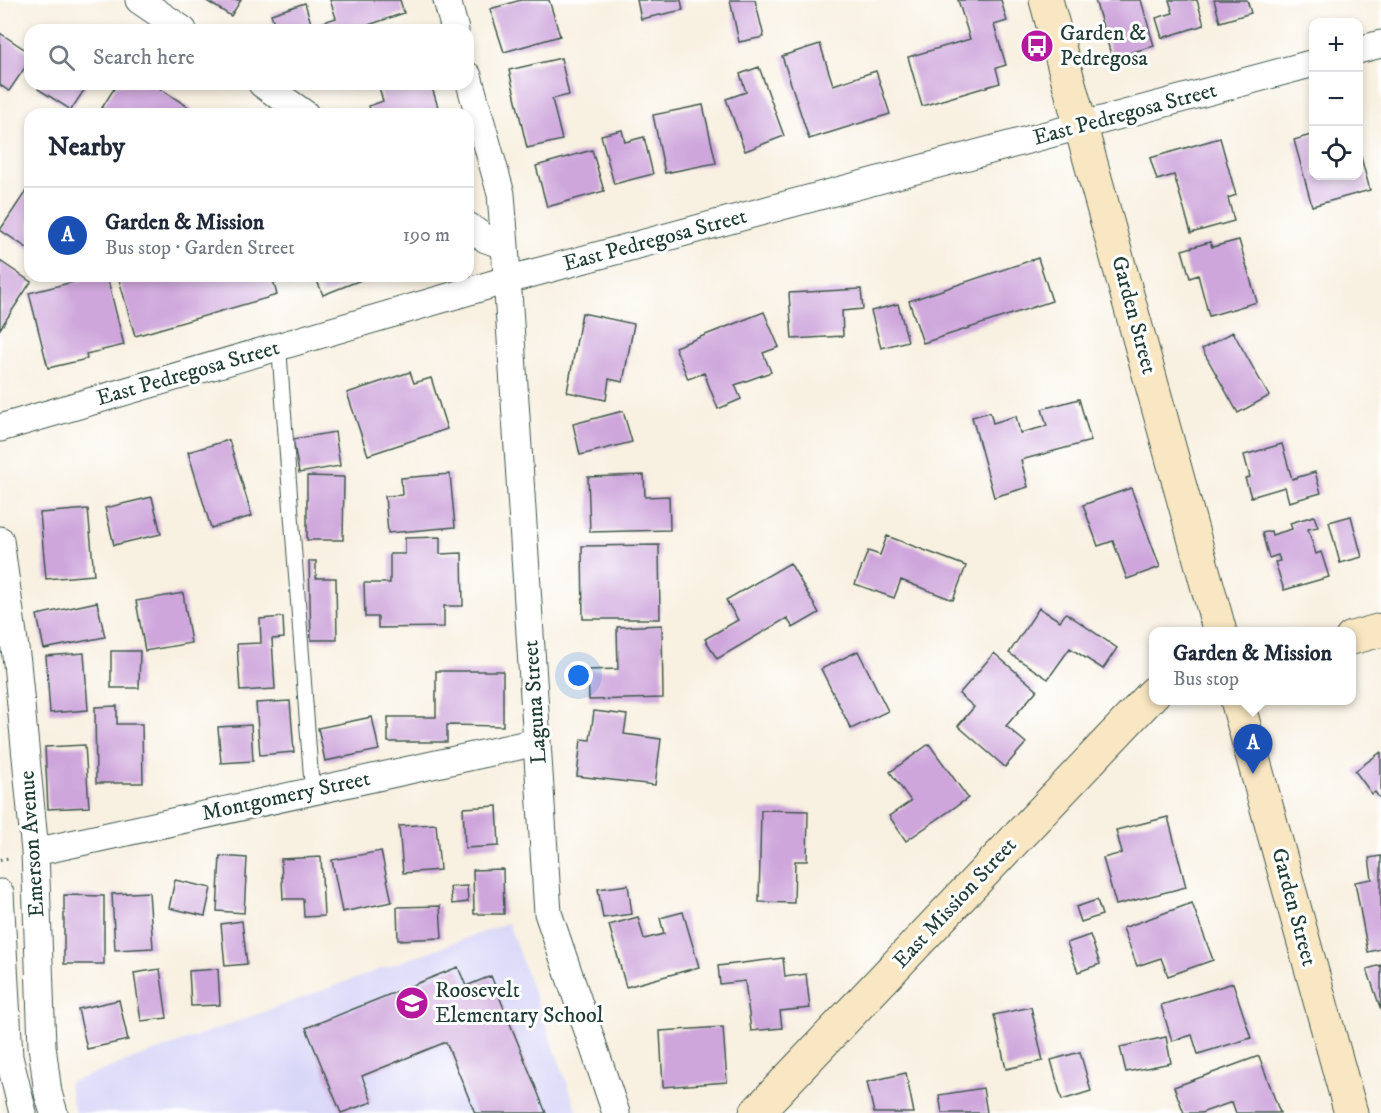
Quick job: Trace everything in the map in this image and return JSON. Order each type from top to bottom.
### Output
[{"type":"street","points":[[139,0],[174,24]]},
{"type":"street","points":[[447,0],[453,24]]},
{"type":"street","name":"Garden Street","points":[[1046,0],[1219,627]]},
{"type":"street","points":[[1363,50],[1381,44]]},
{"type":"street","name":"East Pedregosa Street","points":[[7,419],[279,347],[507,280],[1309,64]]},
{"type":"street","points":[[271,90],[296,108]]},
{"type":"street","points":[[472,90],[501,194],[505,246],[474,230]]},
{"type":"street","name":"Laguna Street","points":[[505,246],[548,913],[615,1113]]},
{"type":"street","name":"Emerson Avenue","points":[[0,540],[17,663],[35,852],[42,1046],[48,1093],[54,1113]]},
{"type":"street","points":[[1356,637],[1381,630]]},
{"type":"street","name":"East Mission Street","points":[[756,1113],[1149,698]]},
{"type":"street","name":"Garden Street","points":[[1238,705],[1351,1113]]},
{"type":"street","name":"Montgomery Street","points":[[35,852],[537,742]]},
{"type":"street","name":"Emerson Avenue","points":[[0,893],[9,1057],[23,1113]]},
{"type":"lane","points":[[279,347],[312,790]]},
{"type":"shaded area","name":"Roosevelt Elementary School","points":[[508,923],[578,1113],[75,1113],[68,1083]]},
{"type":"building","points":[[205,0],[241,0],[231,16]]},
{"type":"building","points":[[330,0],[400,0],[404,13],[372,24],[321,24],[336,18]]},
{"type":"building","points":[[521,0],[549,0],[560,36],[504,52],[490,9]]},
{"type":"building","points":[[637,0],[681,0],[683,10],[641,19]]},
{"type":"building","points":[[730,0],[755,0],[764,37],[739,42]]},
{"type":"building","points":[[958,0],[1001,0],[1007,21],[994,25],[1006,65],[996,68],[1000,83],[922,106],[908,57],[970,39]]},
{"type":"building","points":[[1095,0],[1141,0],[1154,46],[1112,58]]},
{"type":"building","points":[[1169,0],[1197,0],[1204,25],[1162,38],[1156,18],[1173,13]]},
{"type":"building","points":[[1214,0],[1247,0],[1251,13],[1220,22]]},
{"type":"building","points":[[305,3],[311,24],[274,24],[271,14]]},
{"type":"building","points":[[0,33],[24,49],[24,69],[9,91],[0,85]]},
{"type":"building","points":[[820,44],[833,85],[876,71],[890,114],[809,139],[782,56]]},
{"type":"building","points":[[561,58],[569,95],[552,99],[562,140],[527,148],[509,70]]},
{"type":"building","points":[[759,67],[784,136],[745,151],[726,99],[746,92],[740,74]]},
{"type":"building","points":[[40,90],[84,90],[72,108],[68,108]]},
{"type":"building","points":[[113,90],[162,90],[190,108],[102,108]]},
{"type":"building","points":[[380,90],[433,90],[438,108],[370,108],[369,106],[383,101]]},
{"type":"building","points":[[703,105],[716,163],[665,173],[653,115]]},
{"type":"building","points":[[622,130],[625,142],[644,137],[653,174],[614,184],[601,135]]},
{"type":"building","points":[[1309,136],[1309,180],[1363,180],[1363,165],[1370,190],[1312,206],[1294,140]]},
{"type":"building","points":[[1220,138],[1236,195],[1228,198],[1234,221],[1191,233],[1174,175],[1157,180],[1150,158]]},
{"type":"building","points":[[592,150],[604,191],[547,207],[536,166]]},
{"type":"building","points":[[24,194],[24,246],[0,230]]},
{"type":"building","points":[[1239,240],[1257,302],[1209,316],[1198,275],[1190,278],[1182,250],[1210,242],[1212,247]]},
{"type":"building","points":[[1038,258],[1052,301],[923,343],[909,301]]},
{"type":"building","points":[[0,261],[24,277],[24,282],[31,282],[0,329]]},
{"type":"building","points":[[73,282],[108,282],[124,345],[86,354],[87,359],[48,368],[29,293]]},
{"type":"building","points":[[120,282],[274,282],[277,295],[135,336]]},
{"type":"building","points":[[318,282],[356,282],[323,295]]},
{"type":"building","points":[[861,289],[863,309],[842,311],[843,336],[792,339],[789,293]]},
{"type":"building","points":[[898,304],[908,341],[881,348],[871,311]]},
{"type":"building","points":[[764,312],[779,347],[763,353],[771,372],[735,385],[741,399],[718,409],[704,373],[688,379],[675,347]]},
{"type":"building","points":[[582,313],[634,324],[623,382],[609,379],[606,400],[567,392]]},
{"type":"building","points":[[1233,332],[1269,396],[1238,413],[1202,349]]},
{"type":"building","points":[[410,372],[414,383],[431,378],[447,429],[368,455],[347,393]]},
{"type":"building","points":[[1079,399],[1091,441],[1021,460],[1028,487],[994,497],[972,417],[990,412],[993,423],[1016,416],[1020,433],[1047,426],[1042,409]]},
{"type":"building","points":[[623,411],[632,442],[580,455],[573,424]]},
{"type":"building","points":[[335,432],[340,466],[299,473],[293,439]]},
{"type":"building","points":[[229,440],[252,516],[211,528],[188,452]]},
{"type":"building","points":[[1282,444],[1292,479],[1315,472],[1321,493],[1289,502],[1285,487],[1251,497],[1245,478],[1250,477],[1244,455]]},
{"type":"building","points":[[450,474],[455,527],[388,533],[385,496],[402,495],[401,478]]},
{"type":"building","points":[[644,475],[645,497],[669,496],[670,530],[590,532],[588,477]]},
{"type":"building","points":[[307,476],[344,477],[343,540],[307,540]]},
{"type":"building","points":[[1131,488],[1160,567],[1127,579],[1113,541],[1098,546],[1083,505]]},
{"type":"building","points":[[152,497],[161,534],[114,545],[105,508]]},
{"type":"building","points":[[88,509],[94,575],[46,579],[40,513]]},
{"type":"building","points":[[1314,516],[1318,527],[1308,529],[1316,554],[1321,552],[1329,577],[1284,590],[1275,562],[1280,561],[1278,555],[1269,558],[1262,533],[1271,531],[1272,535],[1292,529],[1290,523]]},
{"type":"building","points":[[1351,516],[1362,557],[1340,563],[1329,522]]},
{"type":"building","points":[[887,536],[966,566],[953,600],[901,580],[894,598],[855,584],[868,551],[880,555]]},
{"type":"building","points":[[440,537],[440,554],[462,553],[463,606],[444,606],[444,627],[378,628],[378,617],[365,617],[364,583],[390,583],[390,554],[405,554],[405,538]]},
{"type":"building","points":[[659,545],[660,619],[583,619],[582,546]]},
{"type":"building","points":[[309,561],[316,561],[316,578],[336,578],[337,640],[311,640]]},
{"type":"building","points":[[790,563],[819,613],[793,628],[787,618],[717,659],[705,639],[738,620],[726,600]]},
{"type":"building","points":[[183,593],[191,643],[145,651],[136,601]]},
{"type":"building","points":[[97,602],[105,637],[44,649],[37,615]]},
{"type":"building","points":[[1039,608],[1060,621],[1066,613],[1117,648],[1103,669],[1070,648],[1048,679],[1009,653]]},
{"type":"building","points":[[283,617],[284,638],[272,639],[275,689],[240,691],[237,644],[261,643],[260,619]]},
{"type":"building","points":[[662,625],[663,698],[589,700],[588,670],[618,669],[617,627]]},
{"type":"building","points":[[111,651],[140,651],[139,688],[111,688]]},
{"type":"building","points":[[858,651],[888,711],[851,729],[821,669]]},
{"type":"building","points":[[84,653],[88,710],[50,713],[46,656]]},
{"type":"building","points":[[994,653],[1037,690],[1006,726],[1026,743],[1005,767],[958,726],[974,707],[959,694]]},
{"type":"building","points":[[436,671],[503,671],[503,726],[447,725],[447,742],[388,742],[388,717],[436,717]]},
{"type":"building","points":[[290,701],[294,752],[260,755],[256,703]]},
{"type":"building","points":[[117,706],[117,724],[142,724],[143,783],[96,783],[95,707]]},
{"type":"building","points":[[594,711],[627,715],[624,734],[661,739],[655,785],[577,776],[581,739],[590,740]]},
{"type":"building","points":[[372,717],[379,750],[325,761],[318,728]]},
{"type":"building","points":[[251,725],[253,761],[221,763],[218,727]]},
{"type":"building","points":[[929,744],[968,798],[906,841],[889,816],[911,801],[890,772]]},
{"type":"building","points":[[85,745],[89,807],[48,809],[45,747]]},
{"type":"building","points":[[1381,752],[1381,800],[1375,792],[1372,794],[1355,771]]},
{"type":"building","points":[[497,806],[499,846],[465,848],[463,808]]},
{"type":"building","points":[[761,810],[808,811],[807,861],[795,861],[794,903],[759,902]]},
{"type":"building","points":[[1168,817],[1186,887],[1116,905],[1103,858],[1122,853],[1116,830]]},
{"type":"building","points":[[436,824],[440,870],[403,873],[399,826]]},
{"type":"building","points":[[381,851],[392,902],[342,912],[332,860]]},
{"type":"building","points":[[220,856],[247,858],[244,913],[217,911]]},
{"type":"building","points":[[1381,856],[1381,949],[1368,952],[1355,882],[1372,879],[1369,858]]},
{"type":"building","points":[[321,857],[324,916],[304,917],[303,899],[283,899],[281,859]]},
{"type":"building","points":[[503,869],[504,914],[474,914],[473,870]]},
{"type":"building","points":[[175,880],[211,888],[205,916],[169,908]]},
{"type":"building","points":[[628,885],[632,914],[603,918],[598,889]]},
{"type":"building","points":[[467,886],[468,902],[452,904],[450,887]]},
{"type":"building","points":[[149,892],[153,948],[115,950],[112,894]]},
{"type":"building","points":[[64,895],[104,896],[104,964],[64,964]]},
{"type":"building","points":[[1097,900],[1102,915],[1081,922],[1076,907]]},
{"type":"building","points":[[1192,903],[1213,960],[1168,976],[1161,958],[1137,966],[1123,928]]},
{"type":"building","points":[[440,906],[442,938],[398,940],[397,907]]},
{"type":"building","points":[[683,912],[699,967],[626,987],[609,925],[638,917],[644,939],[664,934],[660,918]]},
{"type":"building","points":[[242,921],[247,964],[225,966],[221,924]]},
{"type":"building","points":[[1090,935],[1100,964],[1078,972],[1067,943]]},
{"type":"building","points":[[783,958],[785,977],[806,974],[810,1008],[780,1011],[782,1028],[751,1031],[745,981],[720,984],[718,966]]},
{"type":"building","points":[[1381,965],[1381,1010],[1367,969]]},
{"type":"building","points":[[458,967],[466,986],[491,976],[546,1113],[475,1113],[446,1042],[362,1076],[372,1102],[341,1113],[306,1028]]},
{"type":"building","points":[[160,969],[167,1018],[141,1021],[134,973]]},
{"type":"building","points":[[218,969],[220,1005],[191,1006],[189,971]]},
{"type":"building","points":[[1233,983],[1251,1038],[1198,1054],[1192,1035],[1172,1041],[1161,1005]]},
{"type":"building","points":[[119,1000],[128,1040],[87,1049],[78,1009]]},
{"type":"building","points":[[1031,1007],[1043,1061],[1006,1069],[994,1015]]},
{"type":"building","points":[[723,1027],[727,1082],[663,1087],[660,1031]]},
{"type":"building","points":[[1166,1037],[1171,1063],[1126,1072],[1120,1047]]},
{"type":"building","points":[[1080,1052],[1091,1091],[1062,1100],[1051,1060]]},
{"type":"building","points":[[1259,1056],[1280,1113],[1236,1113],[1232,1102],[1201,1113],[1184,1113],[1174,1087]]},
{"type":"building","points":[[906,1073],[914,1113],[874,1113],[867,1082]]},
{"type":"building","points":[[983,1088],[987,1113],[942,1113],[939,1095]]},
{"type":"place","name":"Garden & Pedregosa","points":[[1037,46]]},
{"type":"place","name":"Garden & Mission","points":[[1253,774]]},
{"type":"place","name":"Roosevelt Elementary School","points":[[412,1003]]}]
